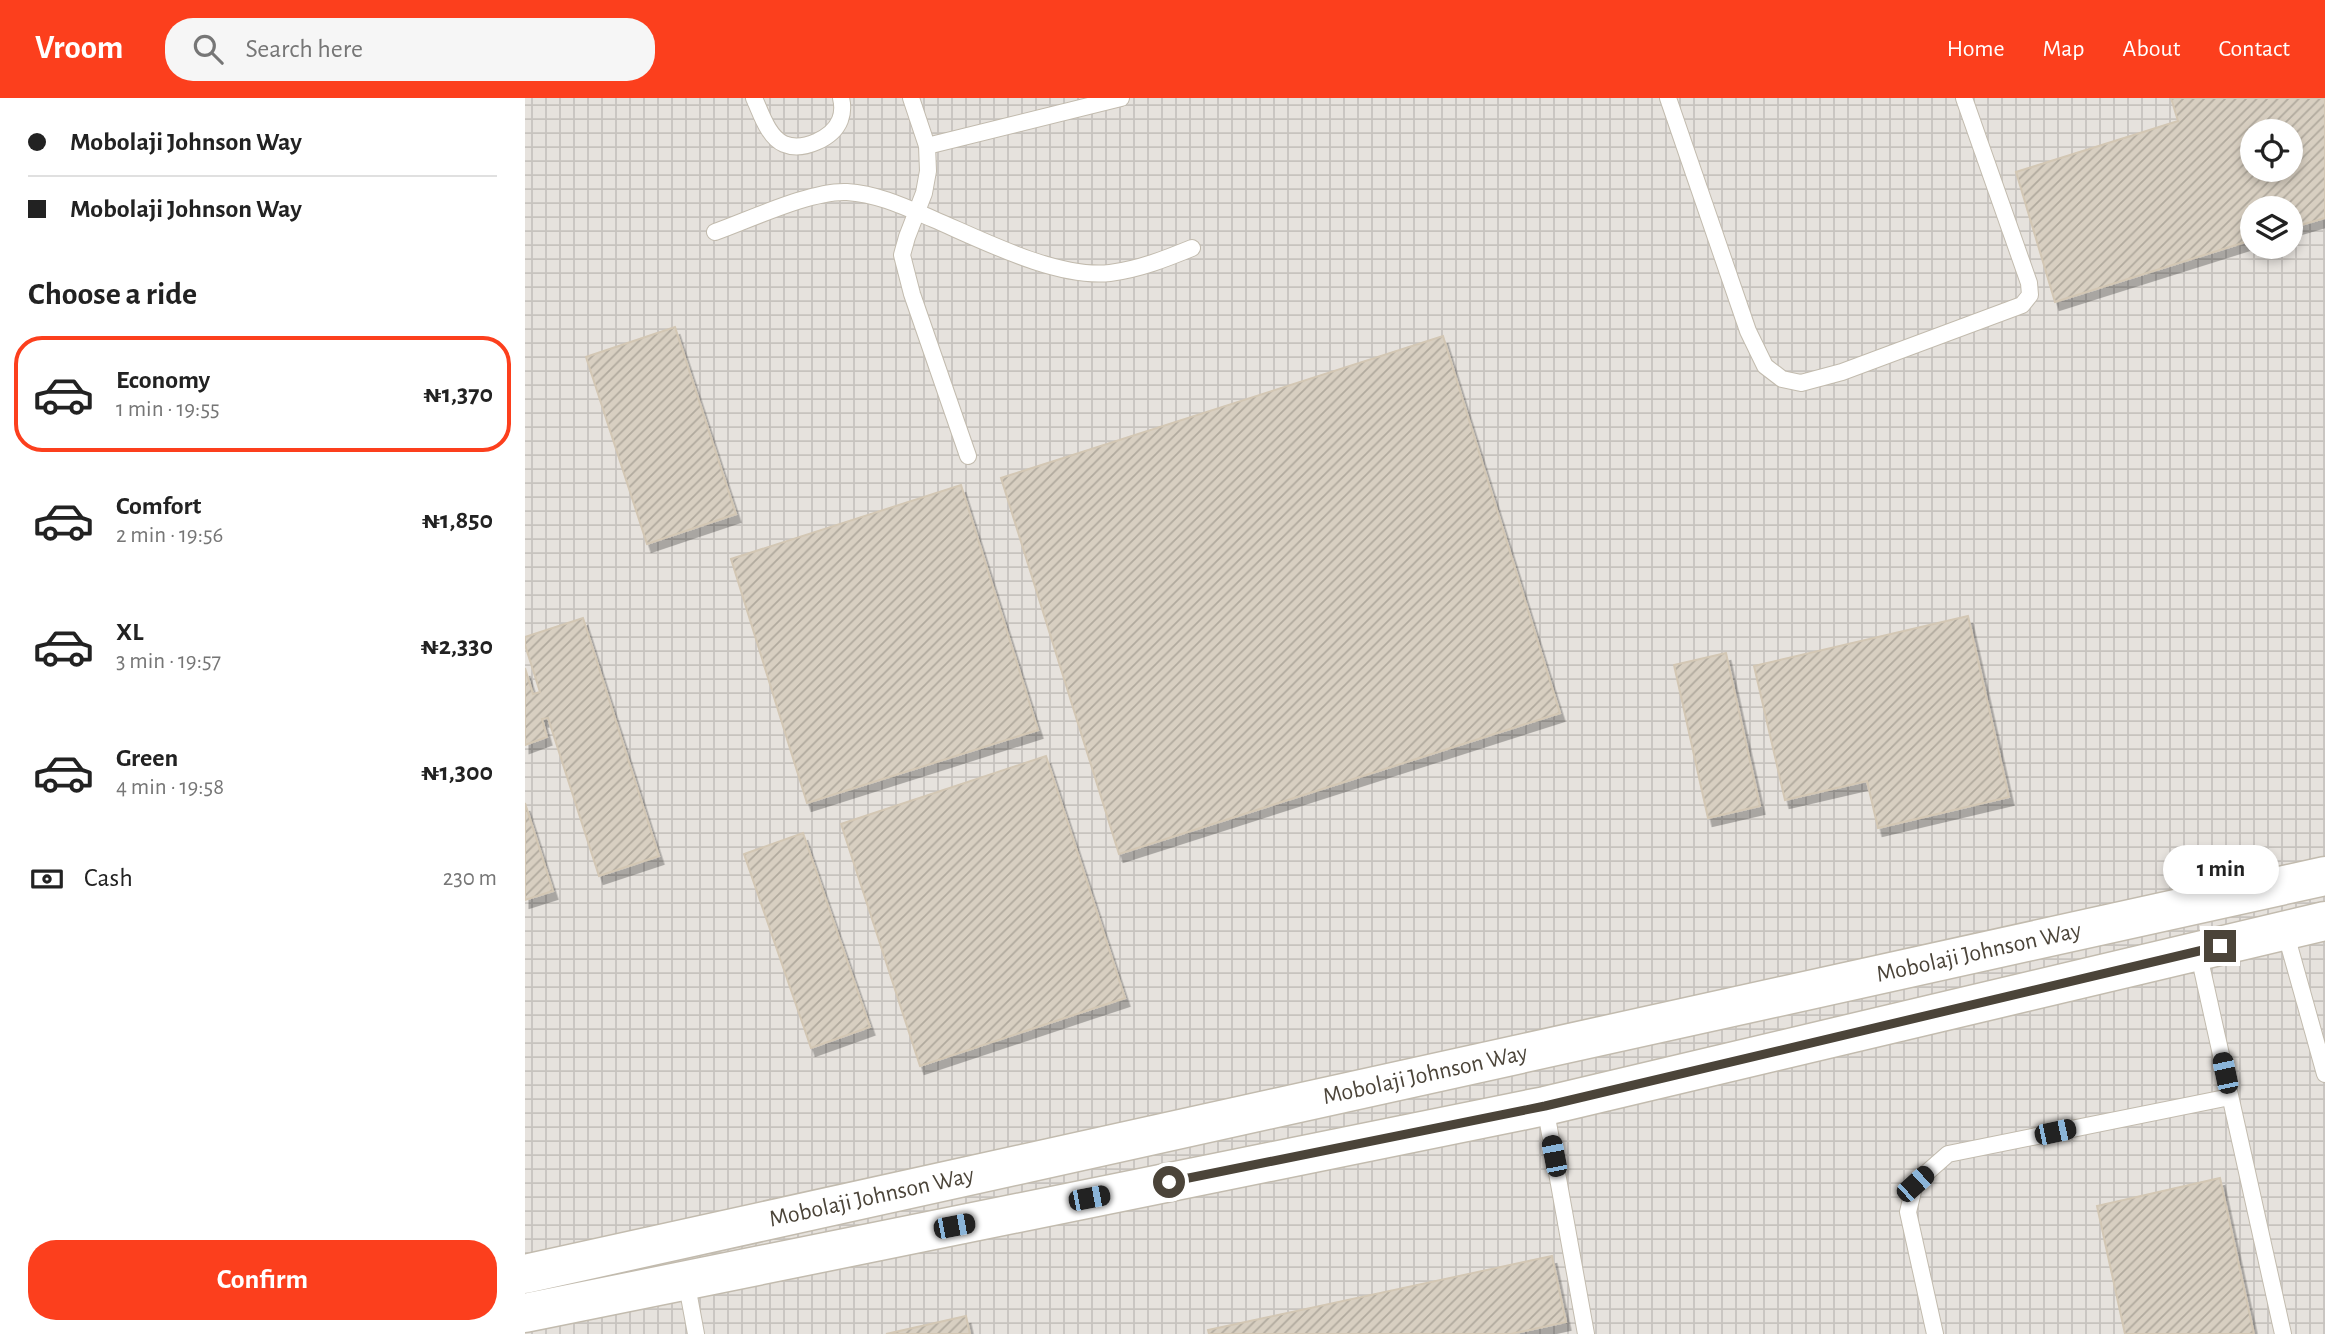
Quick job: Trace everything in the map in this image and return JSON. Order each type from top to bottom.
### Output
[{"type":"street","name":"Mobolaji Johnson Way","points":[[525,1274],[2325,876]]},
{"type":"street","name":"Mobolaji Johnson Way","points":[[525,1313],[1545,1106],[2325,922]]},
{"type":"lane","points":[[754,98],[768,128],[783,143],[800,146],[814,143],[840,122],[843,109],[841,98]]},
{"type":"lane","points":[[911,98],[927,146],[928,171],[918,213],[902,255],[968,456]]},
{"type":"lane","points":[[927,146],[1121,98]]},
{"type":"lane","points":[[1668,98],[1748,331],[1765,366],[1782,379],[1801,383],[1842,372],[2022,305],[2029,295],[2029,283],[1964,98]]},
{"type":"lane","points":[[715,232],[810,198],[843,192],[873,195],[1038,262],[1077,271],[1108,273],[1154,264],[1192,248]]},
{"type":"lane","points":[[2285,931],[2325,1074]]},
{"type":"lane","points":[[2198,951],[2283,1334]]},
{"type":"lane","points":[[1935,1334],[1908,1212],[1915,1184],[1948,1154],[2230,1097]]},
{"type":"lane","points":[[1545,1106],[1586,1334]]},
{"type":"lane","points":[[686,1280],[696,1334]]},
{"type":"shaded area","points":[[525,98],[2325,98],[2325,1334],[525,1334]]},
{"type":"building","points":[[2171,98],[2325,98],[2325,218],[2303,224],[2303,196],[2240,196],[2240,244],[2055,302],[2016,172],[2178,121]]},
{"type":"building","points":[[675,327],[736,514],[647,544],[586,357]]},
{"type":"building","points":[[1443,336],[1560,713],[1119,854],[1001,478]]},
{"type":"building","points":[[961,485],[1038,730],[807,803],[731,559]]},
{"type":"building","points":[[1968,616],[2009,797],[1878,828],[1867,781],[1785,800],[1754,666]]},
{"type":"building","points":[[583,618],[659,856],[599,876],[548,718],[542,719],[547,737],[525,745],[525,668],[533,694],[540,692],[525,645],[525,637]]},
{"type":"building","points":[[1726,653],[1760,806],[1708,818],[1674,665]]},
{"type":"building","points":[[1046,756],[1125,998],[920,1066],[841,824]]},
{"type":"building","points":[[525,803],[553,891],[525,900]]},
{"type":"building","points":[[803,833],[870,1027],[811,1048],[744,854]]},
{"type":"building","points":[[2220,1178],[2254,1334],[2125,1334],[2097,1206]]},
{"type":"building","points":[[1552,1256],[1566,1322],[1511,1334],[1209,1334],[1208,1330]]},
{"type":"building","points":[[966,1316],[970,1334],[886,1334]]},
{"type":"route","points":[[1169,1182],[1545,1106],[2220,946]]}]
